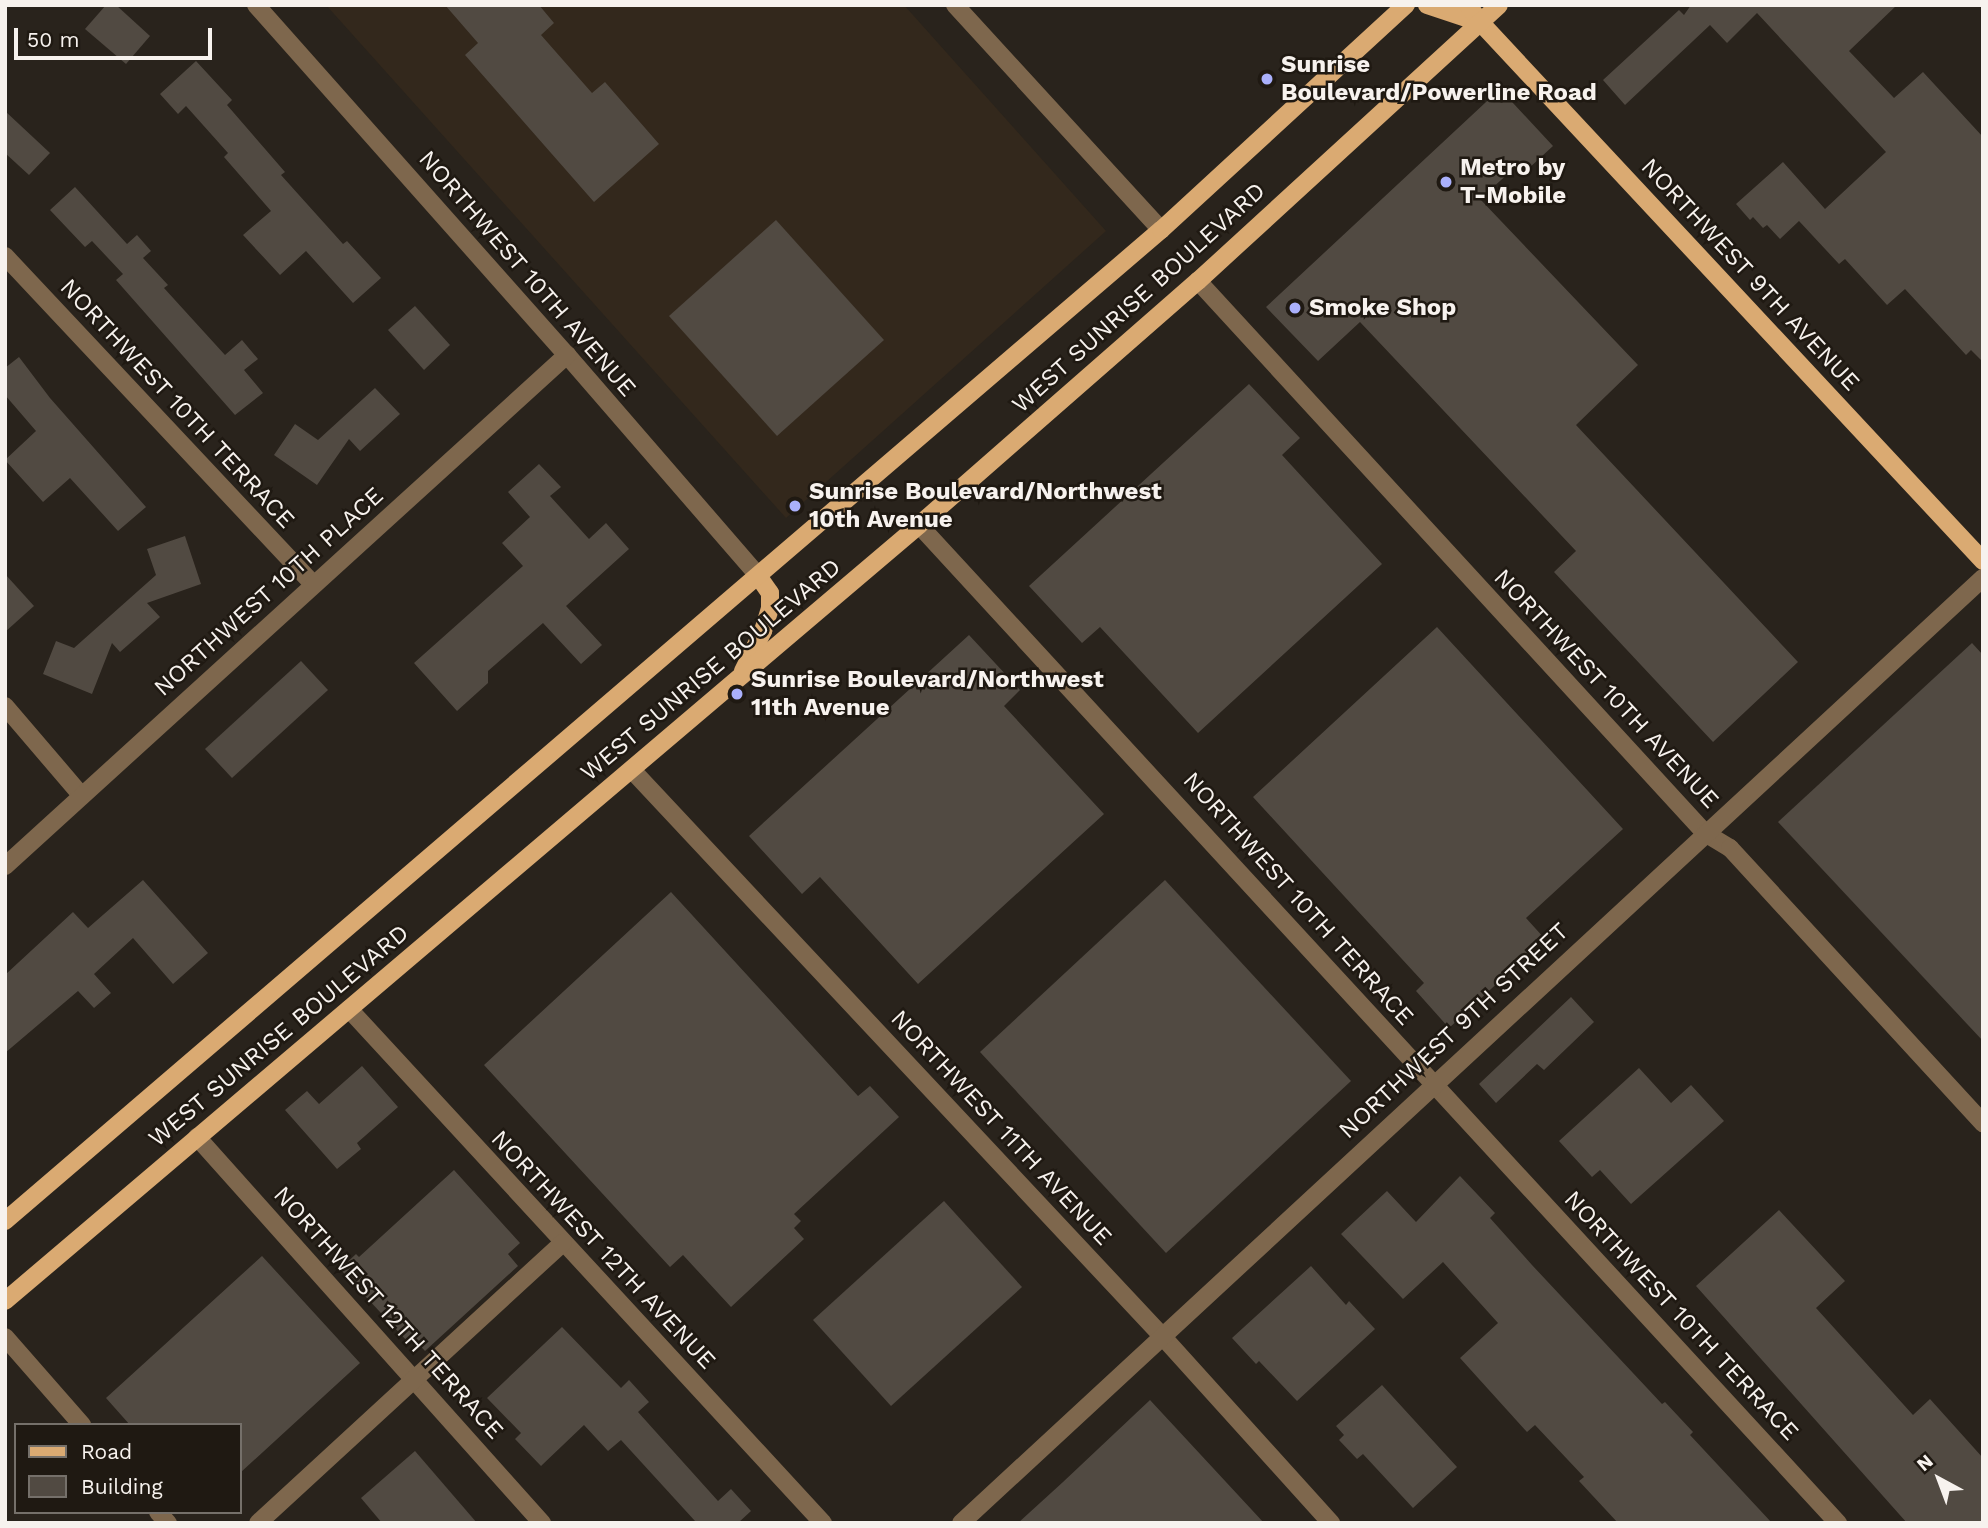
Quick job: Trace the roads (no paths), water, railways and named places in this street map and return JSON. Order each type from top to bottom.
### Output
[{"type":"main road","name":"WEST SUNRISE BOULEVARD","points":[[5,1221],[1161,230],[1406,5]]},
{"type":"main road","name":"NORTHWEST 9TH AVENUE","points":[[1427,5],[1480,23]]},
{"type":"main road","name":"NORTHWEST 9TH AVENUE","points":[[1468,5],[1480,23],[1983,561]]},
{"type":"main road","name":"WEST SUNRISE BOULEVARD","points":[[5,1301],[919,525],[1198,281],[1499,5]]},
{"type":"main road","points":[[738,680],[763,631],[769,608],[769,593],[759,577]]},
{"type":"street","name":"NORTHWEST 10TH AVENUE","points":[[256,5],[567,355],[759,577]]},
{"type":"street","points":[[955,5],[1161,230]]},
{"type":"street","name":"NORTHWEST 10TH TERRACE","points":[[5,256],[313,584]]},
{"type":"street","name":"NORTHWEST 10TH AVENUE","points":[[1198,281],[1705,833],[1730,848],[1983,1123]]},
{"type":"street","name":"NORTHWEST 10TH PLACE","points":[[5,866],[567,355]]},
{"type":"street","name":"NORTHWEST 10TH TERRACE","points":[[919,525],[1179,804],[1838,1523]]},
{"type":"street","name":"NORTHWEST 9TH STREET","points":[[961,1523],[1983,578]]},
{"type":"street","points":[[5,706],[82,796]]},
{"type":"street","name":"NORTHWEST 11TH AVENUE","points":[[632,770],[1163,1337],[1331,1523]]},
{"type":"street","name":"NORTHWEST 12TH AVENUE","points":[[349,1009],[823,1523]]},
{"type":"street","name":"NORTHWEST 12TH TERRACE","points":[[197,1137],[542,1523]]},
{"type":"street","points":[[258,1523],[563,1243]]},
{"type":"street","points":[[5,1337],[80,1423]]},
{"type":"place","name":"Sunrise Boulevard/Powerline Road","points":[[1267,79]]},
{"type":"place","name":"Metro by T-Mobile","points":[[1446,182]]},
{"type":"place","name":"Smoke Shop","points":[[1295,308]]},
{"type":"place","name":"Sunrise Boulevard/Northwest 10th Avenue","points":[[795,506]]},
{"type":"place","name":"Sunrise Boulevard/Northwest 11th Avenue","points":[[737,694]]}]
